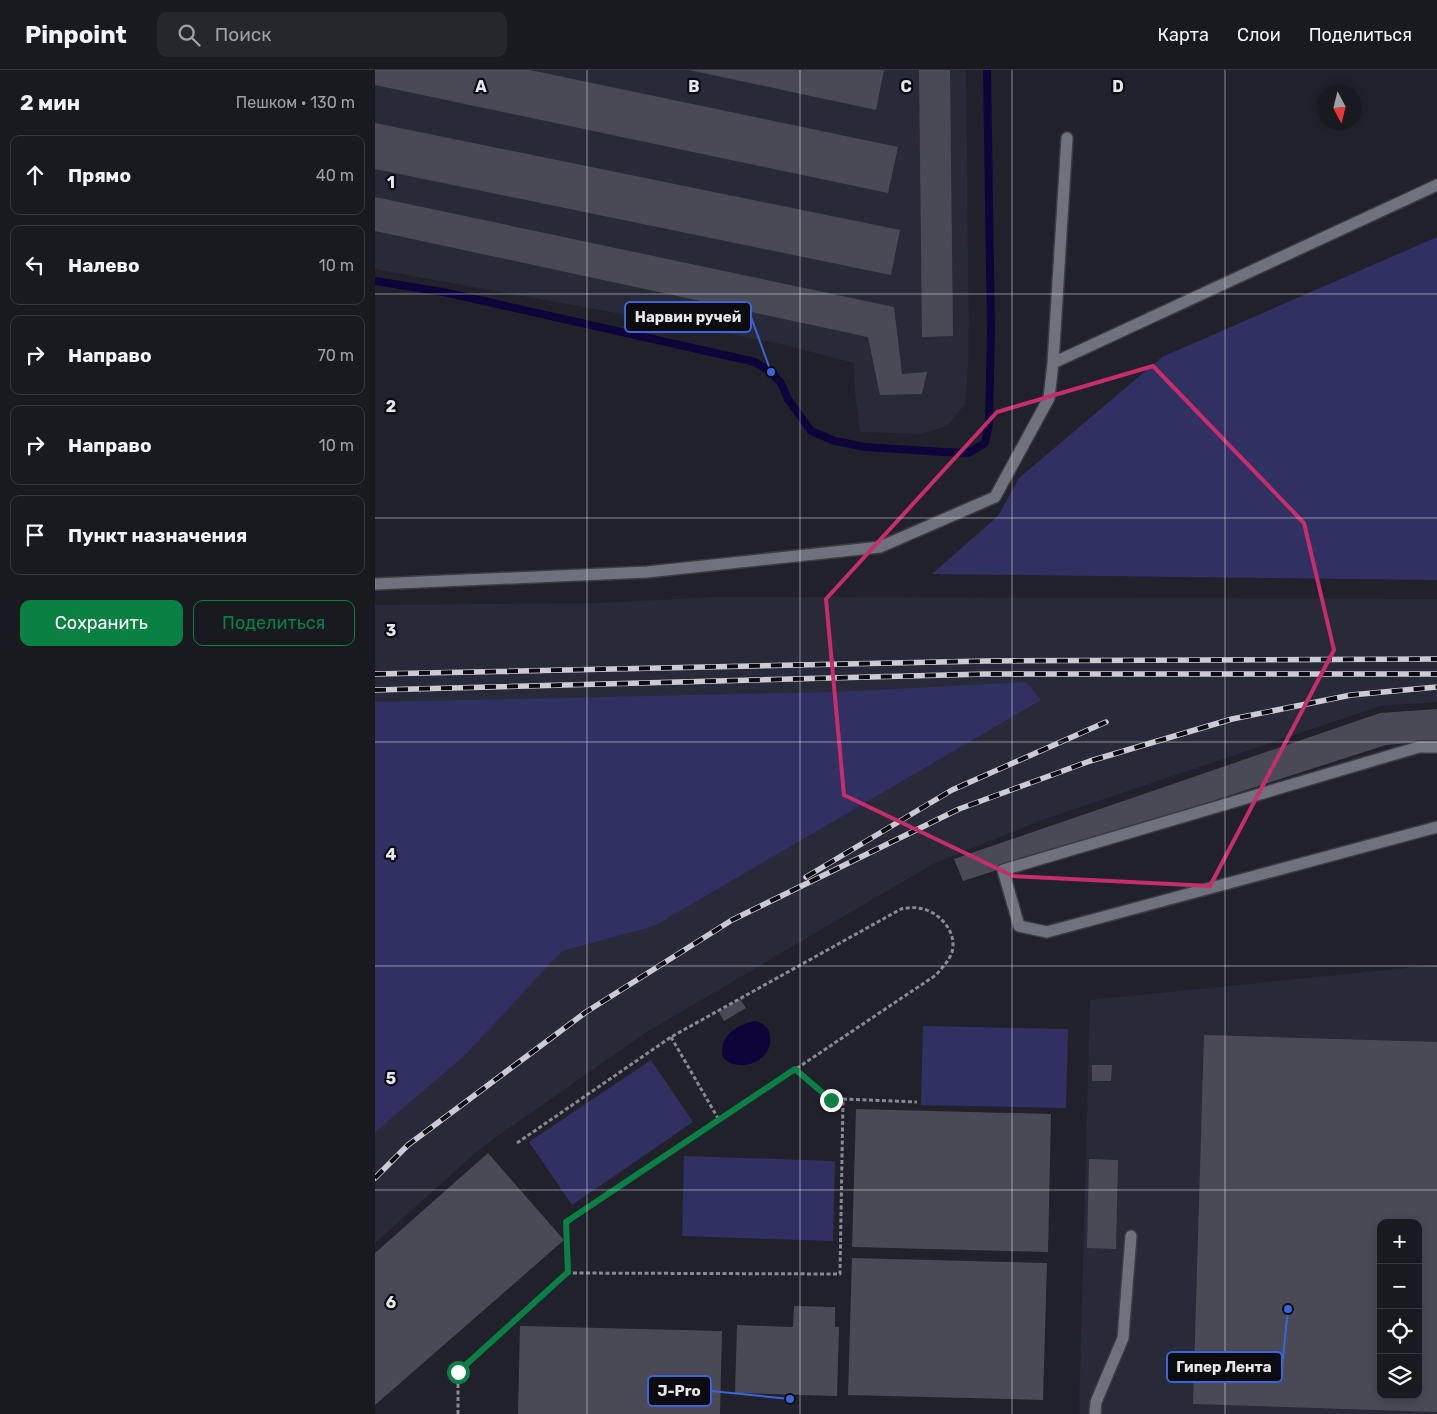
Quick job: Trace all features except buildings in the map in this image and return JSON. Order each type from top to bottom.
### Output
[{"type":"lane","points":[[375,584],[647,572],[880,548],[995,497],[1049,398],[1053,363],[1067,138]]},
{"type":"lane","points":[[1053,363],[1437,185]]},
{"type":"lane","points":[[1437,747],[1419,747],[1003,870],[1019,926],[1047,932],[1437,827]]},
{"type":"lane","points":[[1095,1414],[1096,1402],[1123,1338],[1131,1236]]},
{"type":"path","points":[[517,1143],[671,1037],[901,909],[918,908],[935,913],[946,924],[951,937],[952,951],[947,962],[936,975],[566,1222],[568,1272]]},
{"type":"path","points":[[671,1037],[719,1120]]},
{"type":"path","points":[[795,1069],[831,1100],[917,1102]]},
{"type":"path","points":[[458,1414],[458,1372],[568,1272],[840,1274],[843,1099]]},
{"type":"highlighted area","points":[[1153,366],[1304,523],[1334,650],[1210,886],[1013,876],[844,795],[826,599],[997,412]]},
{"type":"shaded area","points":[[375,70],[966,70],[969,353],[965,404],[947,426],[921,434],[860,432],[855,392],[854,363],[781,344],[720,332],[375,269]]},
{"type":"shaded area","points":[[1437,237],[1437,580],[932,574],[998,516],[1019,478],[1162,357]]},
{"type":"shaded area","points":[[716,597],[1437,599],[1437,702],[1380,706],[1042,820],[933,864],[645,1033],[481,1148],[375,1243],[375,605],[600,603]]},
{"type":"shaded area","points":[[1026,682],[1041,700],[654,926],[562,951],[465,1055],[375,1132],[375,702],[836,692]]},
{"type":"shaded area","points":[[1437,965],[1437,1414],[1079,1414],[1090,1000]]},
{"type":"shaded area","points":[[755,1021],[764,1025],[770,1033],[770,1043],[764,1055],[759,1060],[747,1065],[733,1064],[723,1058],[723,1044],[730,1033],[741,1025]]},
{"type":"shaded area","points":[[923,1026],[1068,1029],[1066,1108],[921,1105]]},
{"type":"shaded area","points":[[651,1060],[693,1122],[572,1205],[529,1142]]},
{"type":"shaded area","points":[[684,1156],[835,1161],[833,1241],[682,1236]]},
{"type":"waterway","points":[[375,281],[448,293],[755,362],[771,372],[781,383],[788,399],[811,431],[835,441],[865,447],[968,453],[985,443],[989,424],[991,331],[987,70]]},
{"type":"railway","points":[[375,674],[987,661],[1437,659]]},
{"type":"railway","points":[[375,690],[986,674],[1437,674]]},
{"type":"railway","points":[[375,1178],[408,1145],[586,1012],[732,920],[959,809],[1090,761],[1232,719],[1351,695],[1437,687]]},
{"type":"railway","points":[[806,877],[952,790],[1106,722]]},
{"type":"place","name":"Нарвин ручей","points":[[771,372]]},
{"type":"place","name":"Гипер Лента","points":[[1288,1309]]},
{"type":"place","name":"J-Pro","points":[[790,1399]]},
{"type":"route","points":[[458,1372],[568,1272],[566,1222],[795,1069],[831,1100]]}]
